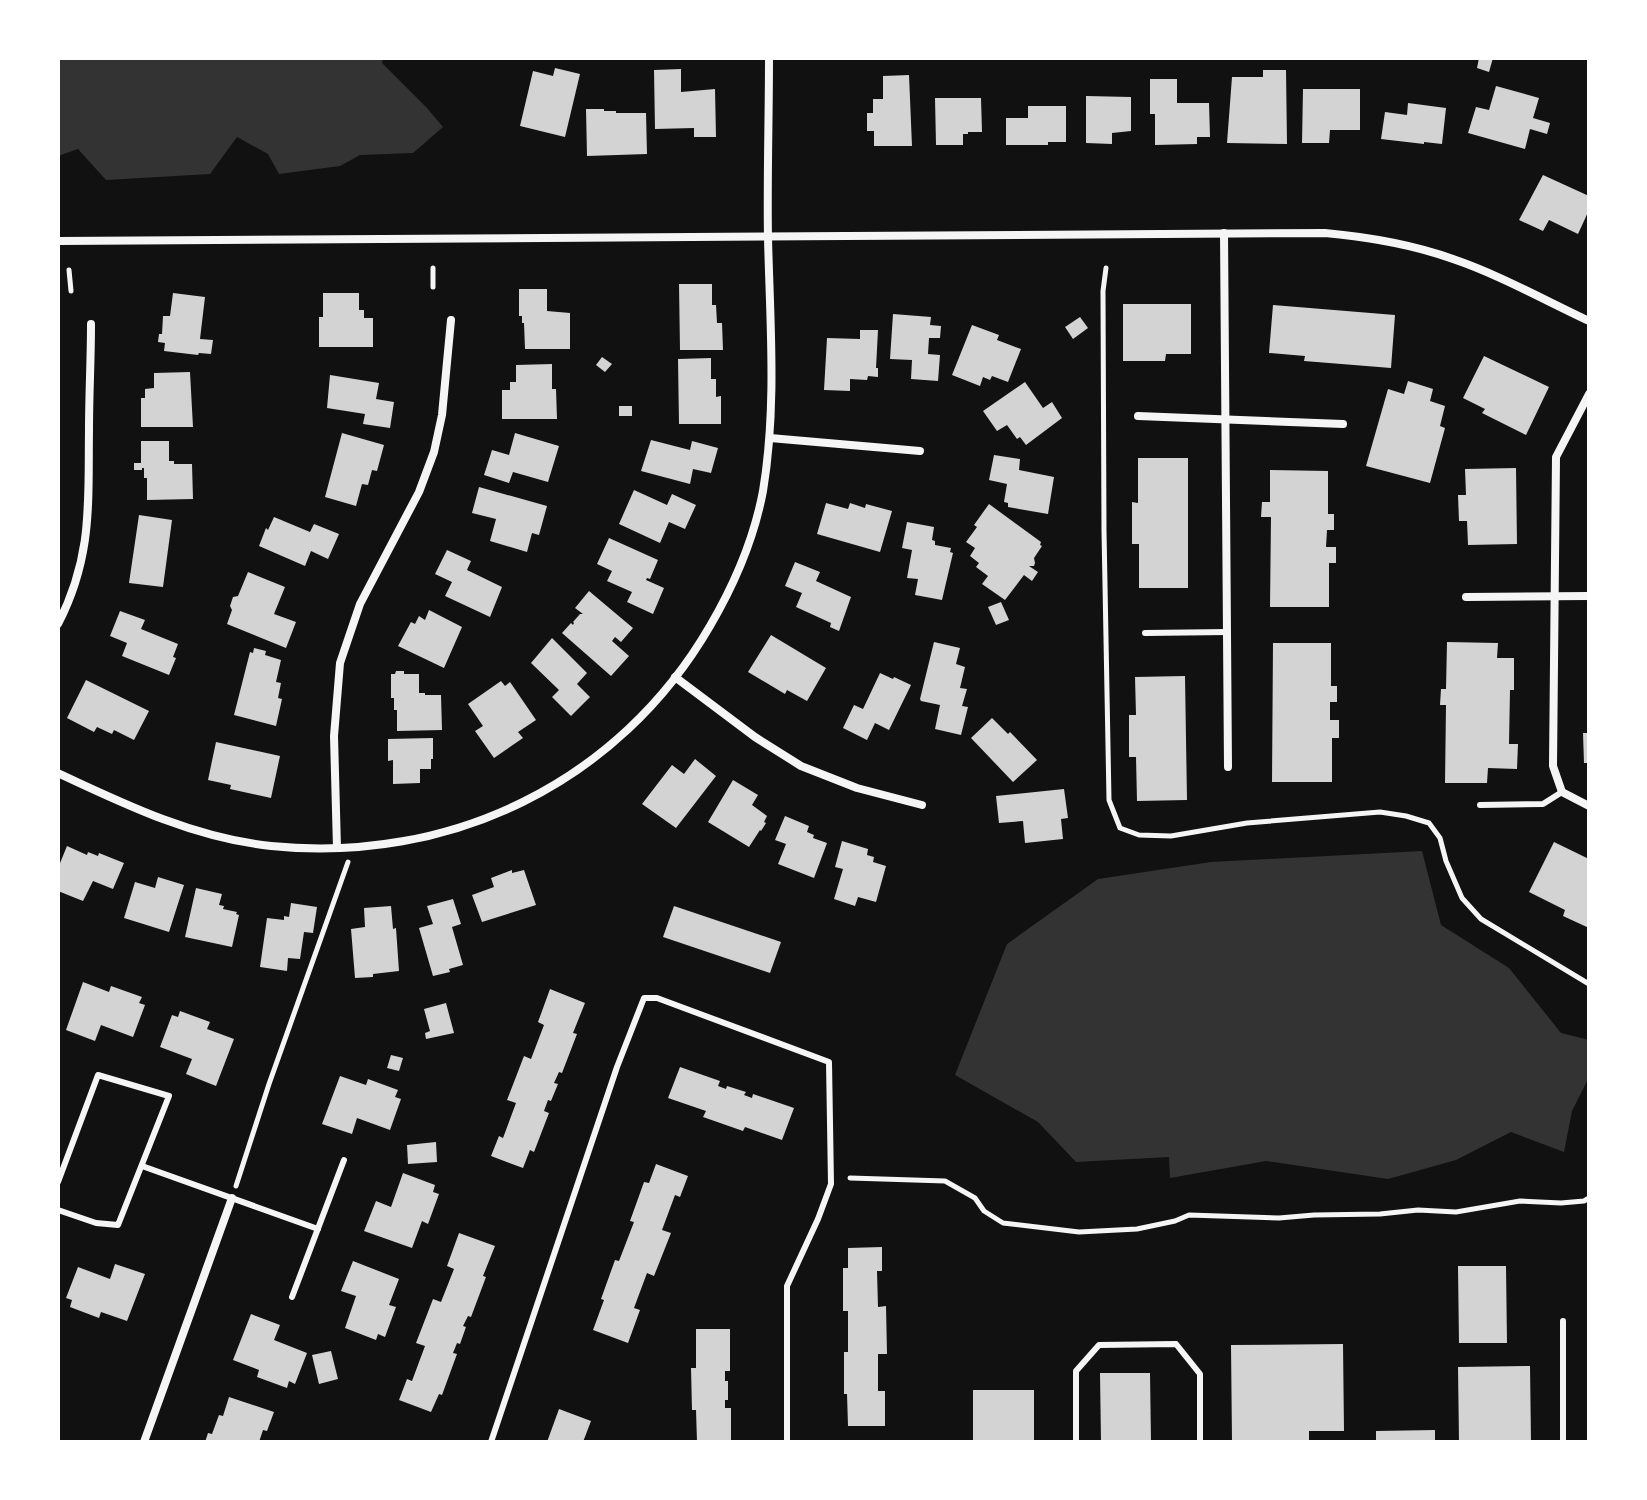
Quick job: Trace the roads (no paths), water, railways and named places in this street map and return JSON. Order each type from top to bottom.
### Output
[{"type":"street","points":[[58,773],[191,829],[231,840],[273,846],[353,848],[410,841],[472,824],[526,802],[574,774],[646,713],[692,658],[728,596],[749,544],[763,493],[772,425],[768,236],[769,58]]},
{"type":"street","points":[[1224,233],[1228,767]]},
{"type":"street","points":[[58,241],[1325,233],[1374,238],[1454,259],[1589,321]]},
{"type":"street","points":[[337,848],[334,736],[340,663],[360,604],[419,492],[434,452],[442,415],[451,320]]},
{"type":"street","points":[[58,624],[68,605],[87,537],[91,324]]},
{"type":"street","points":[[1589,394],[1556,457],[1553,766],[1562,792],[1589,806]]},
{"type":"street","points":[[1138,416],[1343,424]]},
{"type":"street","points":[[770,438],[920,451]]},
{"type":"street","points":[[1466,597],[1589,596]]},
{"type":"street","points":[[675,677],[755,737],[801,766],[857,788],[922,805]]},
{"type":"street","points":[[144,1442],[232,1198]]},
{"type":"lane","points":[[1145,633],[1228,632]]},
{"type":"lane","points":[[1480,805],[1543,804],[1562,792]]},
{"type":"lane","points":[[491,1442],[617,1067],[644,998],[657,998],[829,1062],[831,1184],[787,1286],[787,1442]]},
{"type":"lane","points":[[58,1182],[98,1075],[169,1096],[118,1225],[96,1223],[58,1210]]},
{"type":"lane","points":[[292,1297],[344,1160]]},
{"type":"lane","points":[[142,1166],[318,1229]]},
{"type":"lane","points":[[1563,1321],[1563,1442]]},
{"type":"lane","points":[[1076,1442],[1076,1371],[1099,1345],[1176,1344],[1200,1374],[1200,1442]]}]
